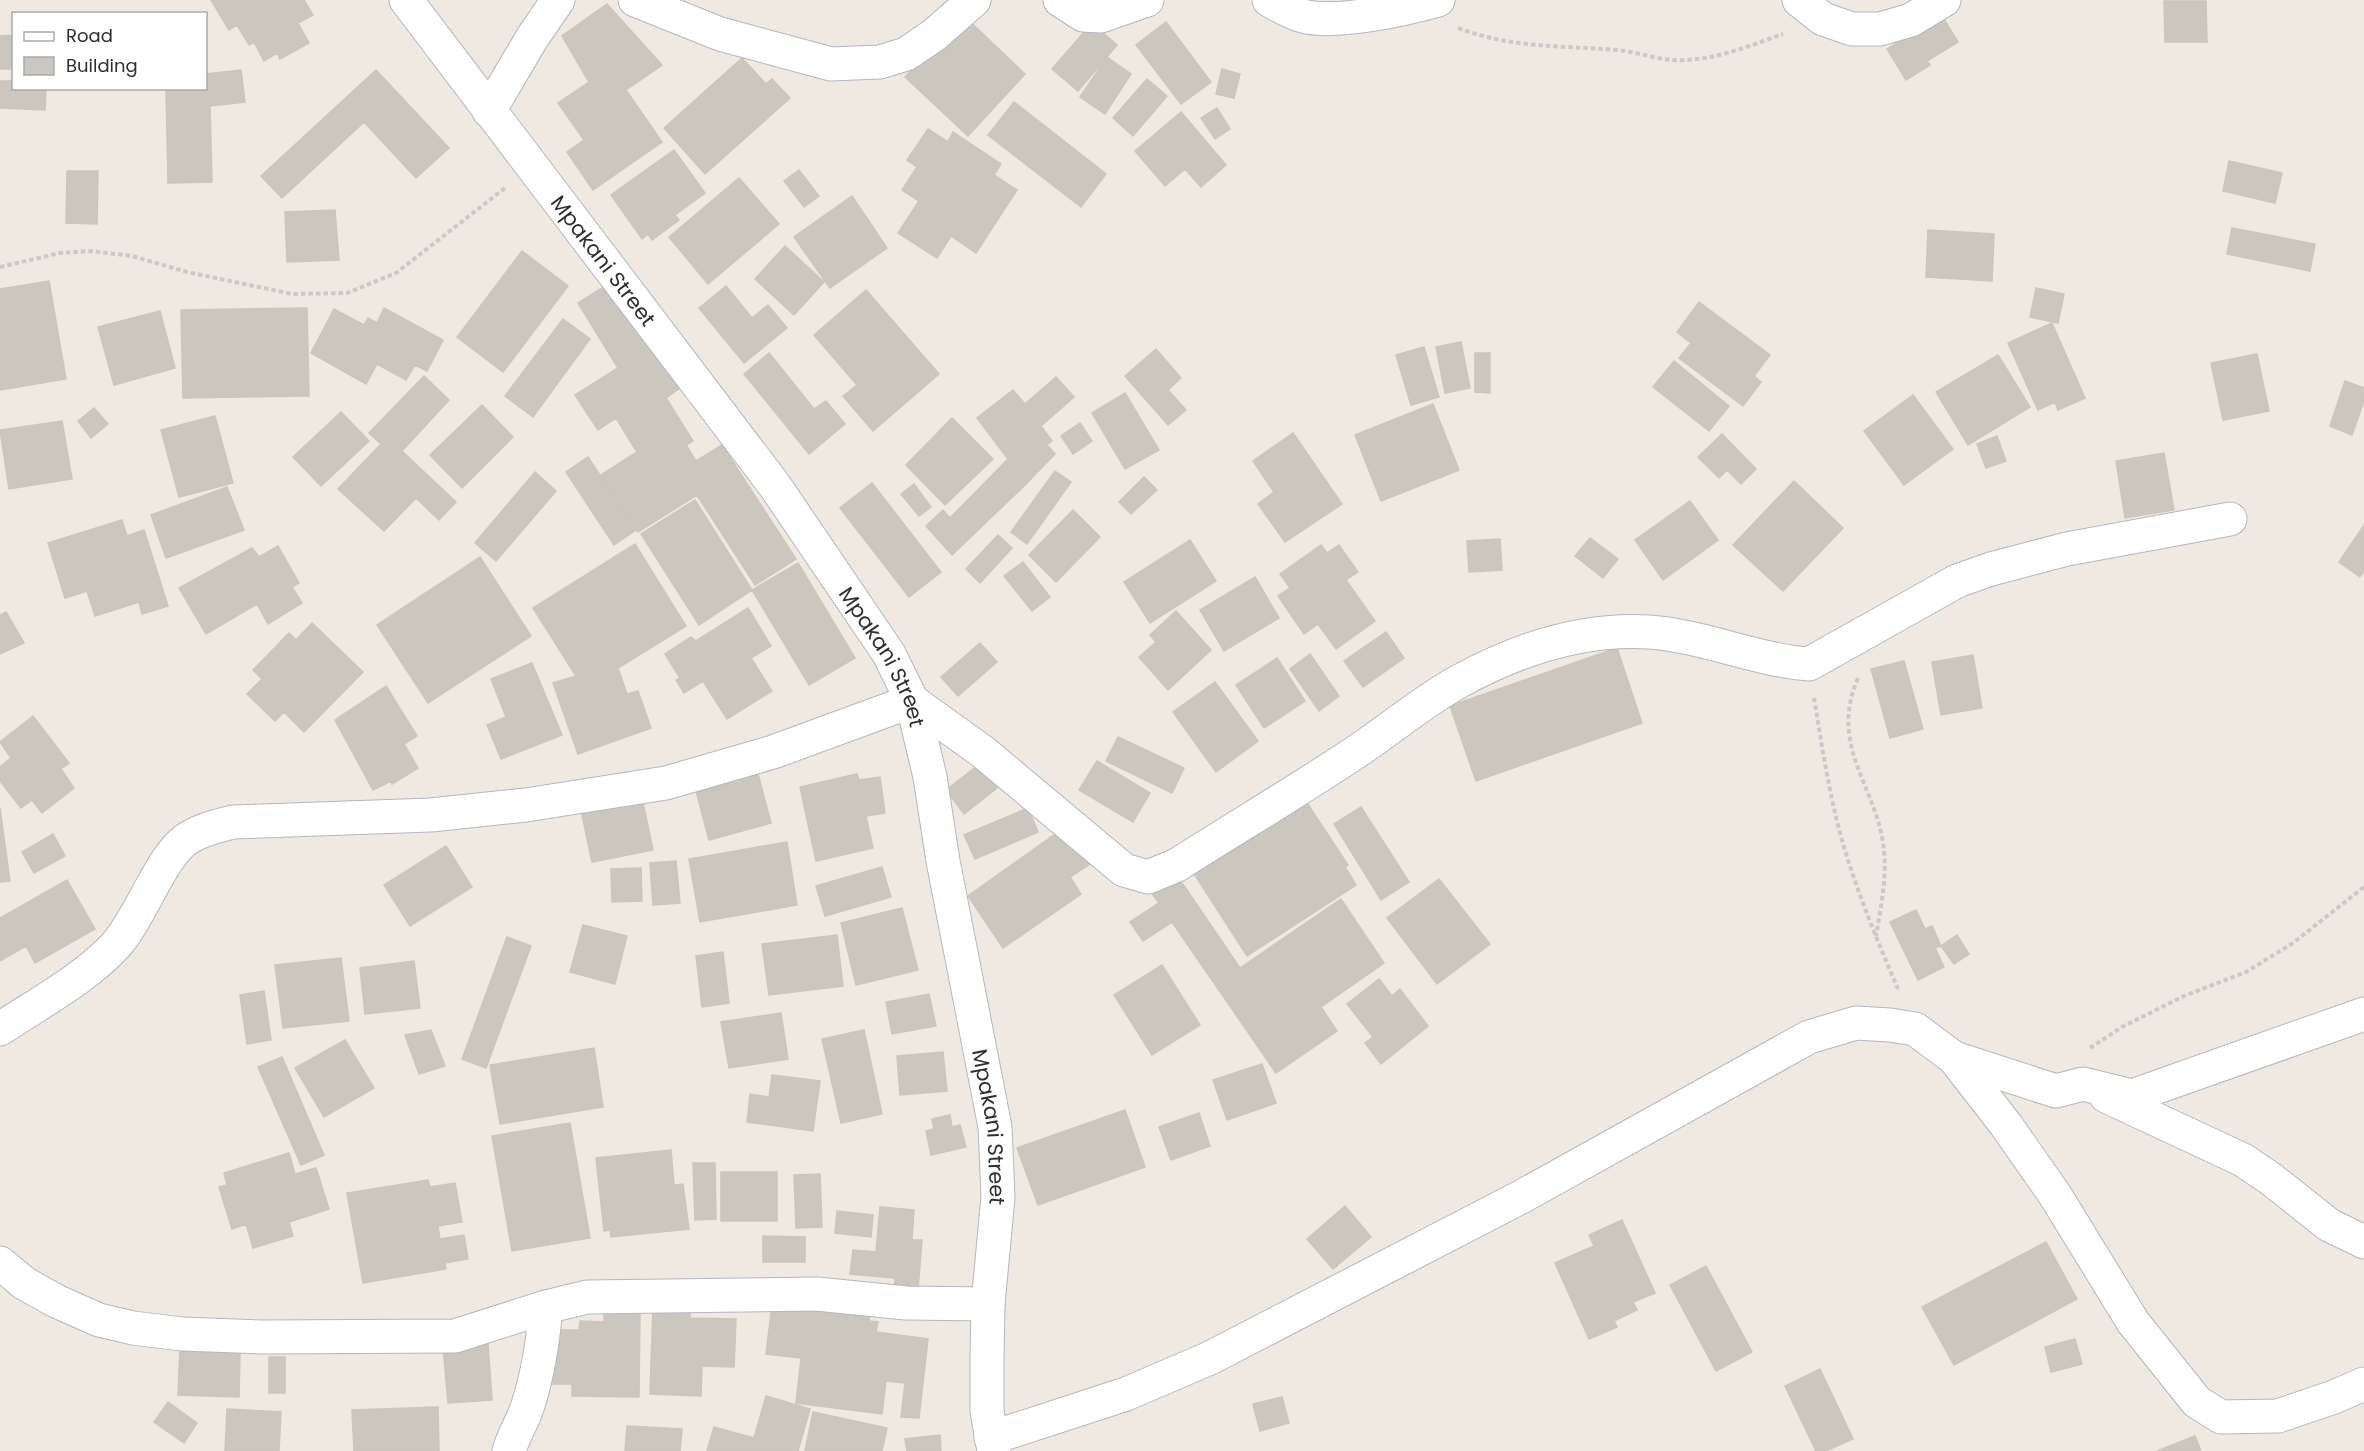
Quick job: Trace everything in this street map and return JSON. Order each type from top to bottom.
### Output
[{"type":"street","name":"Mpakani Street","points":[[406,0],[775,486],[889,654],[912,701],[928,768],[943,861],[996,1127],[998,1197],[988,1304],[987,1411],[992,1445]]},
{"type":"street","points":[[489,111],[532,38],[558,0]]},
{"type":"street","points":[[635,0],[720,34],[831,64],[880,62],[906,54],[934,35],[974,0]]},
{"type":"street","points":[[1060,0],[1083,15],[1101,16],[1147,0]]},
{"type":"street","points":[[1269,0],[1303,16],[1327,19],[1427,3]]},
{"type":"street","points":[[1811,10],[1852,29],[1880,29],[1911,20],[1944,0]]},
{"type":"street","points":[[0,1029],[87,972],[116,945],[136,919],[168,858],[188,838],[209,828],[233,822],[430,815],[526,805],[666,783],[773,752],[912,701],[982,752],[1124,870],[1148,877],[1177,865],[1352,755],[1458,682],[1549,642],[1595,634],[1649,632],[1708,642],[1786,663],[1809,664],[1957,581],[2067,549],[2230,519]]},
{"type":"street","points":[[1954,1058],[2056,1091],[2083,1084],[2132,1096],[2364,1014]]},
{"type":"street","points":[[992,1445],[1126,1394],[1210,1358],[1521,1197],[1809,1037],[1856,1023],[1915,1029],[1954,1058],[2006,1125],[2055,1195],[2133,1322],[2197,1402],[2221,1417],[2278,1416],[2364,1384]]},
{"type":"street","points":[[2083,1084],[2243,1160],[2329,1225],[2364,1242]]},
{"type":"street","points":[[0,1263],[24,1283],[56,1301],[99,1320],[133,1328],[182,1334],[262,1337],[455,1336],[546,1307],[587,1297],[817,1294],[906,1302],[988,1304]]},
{"type":"street","points":[[509,1451],[526,1410],[536,1377],[543,1343],[546,1307]]},
{"type":"path","points":[[1427,3],[1452,26],[1494,39],[1527,46],[1620,50],[1685,61],[1745,47],[1811,10]]},
{"type":"path","points":[[0,267],[60,253],[91,251],[132,256],[187,272],[292,294],[347,293],[396,273],[532,168]]},
{"type":"path","points":[[1809,664],[1836,818],[1848,860],[1876,937],[1915,1029]]},
{"type":"path","points":[[1861,672],[1851,694],[1849,729],[1850,746],[1878,822],[1883,843],[1885,874],[1876,937]]},
{"type":"path","points":[[2087,1050],[2122,1027],[2184,996],[2246,972],[2293,943],[2364,887]]},
{"type":"building","points":[[211,0],[304,0],[313,15],[298,23],[309,43],[280,59],[277,53],[264,61],[254,42],[249,45],[237,25],[229,30]]},
{"type":"building","points":[[2164,1],[2206,1],[2207,42],[2165,42]]},
{"type":"building","points":[[607,4],[662,65],[626,90],[662,142],[593,190],[567,152],[584,140],[558,103],[589,82],[562,36]]},
{"type":"building","points":[[963,15],[1025,74],[968,136],[905,77]]},
{"type":"building","points":[[1942,16],[1958,42],[1927,61],[1930,65],[1906,80],[1887,49]]},
{"type":"building","points":[[1166,22],[1211,82],[1181,104],[1136,45]]},
{"type":"building","points":[[1092,23],[1117,45],[1078,91],[1052,69]]},
{"type":"building","points":[[12,35],[12,69],[0,69],[0,36]]},
{"type":"building","points":[[1107,57],[1131,74],[1105,114],[1080,97]]},
{"type":"building","points":[[742,58],[766,84],[772,79],[790,98],[705,174],[664,128]]},
{"type":"building","points":[[1222,69],[1240,74],[1234,98],[1216,94]]},
{"type":"building","points":[[241,70],[245,102],[210,106],[212,182],[168,183],[166,90],[207,90],[207,74]]},
{"type":"building","points":[[376,70],[449,148],[416,178],[364,122],[282,198],[261,176]]},
{"type":"building","points":[[1147,79],[1167,96],[1133,136],[1113,118]]},
{"type":"building","points":[[0,81],[12,81],[12,90],[46,90],[45,110],[0,108]]},
{"type":"building","points":[[1014,102],[1106,174],[1081,207],[988,135]]},
{"type":"building","points":[[1217,108],[1230,129],[1215,139],[1201,118]]},
{"type":"building","points":[[1181,112],[1226,165],[1201,187],[1185,169],[1165,186],[1135,151]]},
{"type":"building","points":[[928,129],[948,142],[953,132],[1001,164],[994,175],[1017,190],[976,253],[951,236],[937,258],[898,233],[919,201],[902,190],[917,167],[907,160]]},
{"type":"building","points":[[674,150],[705,193],[675,215],[679,220],[652,240],[648,234],[642,239],[611,195]]},
{"type":"building","points":[[2229,161],[2282,173],[2275,203],[2223,191]]},
{"type":"building","points":[[799,170],[819,196],[804,207],[784,181]]},
{"type":"building","points":[[67,171],[98,171],[97,224],[66,223]]},
{"type":"building","points":[[739,178],[779,224],[708,284],[669,237]]},
{"type":"building","points":[[852,196],[887,248],[830,288],[794,237]]},
{"type":"building","points":[[335,210],[339,260],[287,262],[285,212]]},
{"type":"building","points":[[2232,228],[2315,244],[2310,271],[2227,254]]},
{"type":"building","points":[[1928,230],[1994,234],[1992,281],[1926,277]]},
{"type":"building","points":[[785,246],[824,282],[794,315],[755,279]]},
{"type":"building","points":[[522,251],[568,286],[503,372],[457,337]]},
{"type":"building","points":[[49,281],[66,379],[0,390],[0,289]]},
{"type":"building","points":[[613,281],[680,388],[666,398],[693,441],[686,445],[696,461],[722,445],[796,559],[755,585],[697,495],[638,532],[601,475],[637,452],[616,418],[598,430],[575,395],[618,368],[578,303]]},
{"type":"building","points":[[726,286],[752,318],[768,305],[787,328],[744,363],[699,308]]},
{"type":"building","points":[[2036,288],[2064,294],[2058,323],[2030,317]]},
{"type":"building","points":[[866,290],[939,374],[873,431],[843,396],[857,385],[814,335]]},
{"type":"building","points":[[1699,302],[1770,355],[1754,376],[1761,382],[1743,406],[1679,358],[1691,343],[1677,332]]},
{"type":"building","points":[[307,308],[309,396],[183,398],[181,310]]},
{"type":"building","points":[[384,308],[443,340],[427,371],[415,365],[406,380],[377,364],[366,384],[311,353],[334,309],[364,325],[368,318],[377,323]]},
{"type":"building","points":[[160,311],[175,368],[114,385],[98,327]]},
{"type":"building","points":[[563,319],[590,339],[533,417],[505,396]]},
{"type":"building","points":[[2052,323],[2085,398],[2058,410],[2055,402],[2038,410],[2008,343]]},
{"type":"building","points":[[1461,342],[1470,388],[1445,393],[1436,347]]},
{"type":"building","points":[[1424,347],[1439,397],[1411,405],[1396,355]]},
{"type":"building","points":[[1156,349],[1181,378],[1168,390],[1186,410],[1168,425],[1125,376]]},
{"type":"building","points":[[769,353],[814,409],[826,401],[845,424],[809,454],[744,374]]},
{"type":"building","points":[[1475,353],[1490,353],[1490,393],[1475,392]]},
{"type":"building","points":[[2257,354],[2269,411],[2223,420],[2211,363]]},
{"type":"building","points":[[1998,355],[2030,407],[1968,445],[1936,392]]},
{"type":"building","points":[[1674,361],[1729,406],[1709,431],[1653,387]]},
{"type":"building","points":[[424,376],[449,400],[402,451],[456,502],[439,520],[416,498],[384,531],[338,489],[381,444],[369,433]]},
{"type":"building","points":[[1056,377],[1074,397],[1041,426],[1052,441],[1047,445],[1055,454],[952,555],[926,526],[943,510],[950,518],[1008,459],[977,418],[1013,390],[1025,404]]},
{"type":"building","points":[[2345,381],[2364,388],[2364,401],[2352,435],[2330,426]]},
{"type":"building","points":[[1125,393],[1159,450],[1125,469],[1092,413]]},
{"type":"building","points":[[1913,395],[1953,449],[1904,485],[1864,431]]},
{"type":"building","points":[[1433,404],[1459,470],[1381,501],[1355,435]]},
{"type":"building","points":[[482,405],[513,437],[462,488],[430,455]]},
{"type":"building","points":[[94,408],[108,424],[91,438],[78,421]]},
{"type":"building","points":[[341,412],[369,441],[321,486],[293,457]]},
{"type":"building","points":[[215,416],[233,483],[179,497],[161,430]]},
{"type":"building","points":[[952,418],[993,459],[945,505],[906,465]]},
{"type":"building","points":[[62,421],[72,479],[9,489],[0,430]]},
{"type":"building","points":[[1080,423],[1092,441],[1073,454],[1061,436]]},
{"type":"building","points":[[1293,433],[1342,504],[1285,542],[1258,504],[1274,492],[1253,461]]},
{"type":"building","points":[[1722,434],[1756,469],[1741,484],[1727,470],[1719,478],[1698,457]]},
{"type":"building","points":[[1997,436],[2006,461],[1986,468],[1977,444]]},
{"type":"building","points":[[2164,453],[2174,510],[2125,518],[2116,461]]},
{"type":"building","points":[[588,457],[636,530],[614,545],[566,472]]},
{"type":"building","points":[[1055,471],[1071,482],[1027,544],[1011,532]]},
{"type":"building","points":[[535,472],[556,491],[496,561],[475,543]]},
{"type":"building","points":[[1144,477],[1157,490],[1131,514],[1119,502]]},
{"type":"building","points":[[1794,481],[1843,528],[1783,591],[1733,545]]},
{"type":"building","points":[[872,483],[941,572],[909,597],[840,508]]},
{"type":"building","points":[[914,484],[931,507],[919,516],[901,494]]},
{"type":"building","points":[[227,487],[244,530],[166,558],[151,515]]},
{"type":"building","points":[[695,500],[752,590],[699,625],[641,534]]},
{"type":"building","points":[[1690,501],[1718,540],[1663,580],[1635,540]]},
{"type":"building","points":[[1073,510],[1100,537],[1056,582],[1029,555]]},
{"type":"building","points":[[122,520],[127,536],[144,530],[168,606],[142,614],[139,602],[95,616],[87,591],[65,598],[48,543]]},
{"type":"building","points":[[2364,525],[2364,571],[2360,577],[2339,562]]},
{"type":"building","points":[[998,535],[1012,548],[980,583],[966,569]]},
{"type":"building","points":[[1590,538],[1618,559],[1603,578],[1575,556]]},
{"type":"building","points":[[1500,539],[1502,570],[1469,572],[1467,541]]},
{"type":"building","points":[[1190,540],[1216,581],[1150,623],[1124,582]]},
{"type":"building","points":[[635,544],[686,626],[618,668],[627,694],[638,691],[651,728],[578,754],[553,683],[576,676],[533,608]]},
{"type":"building","points":[[1321,545],[1327,553],[1339,545],[1358,572],[1346,580],[1375,621],[1336,649],[1318,624],[1304,634],[1278,596],[1290,588],[1280,574]]},
{"type":"building","points":[[278,546],[299,583],[292,587],[302,603],[268,624],[257,604],[206,634],[179,588],[252,548],[259,557]]},
{"type":"building","points":[[480,557],[531,636],[428,703],[377,625]]},
{"type":"building","points":[[1023,562],[1050,597],[1032,611],[1004,576]]},
{"type":"building","points":[[798,563],[855,658],[809,685],[752,590]]},
{"type":"building","points":[[1255,577],[1279,618],[1224,651],[1200,610]]},
{"type":"building","points":[[748,608],[771,646],[751,658],[772,691],[727,719],[703,681],[684,693],[676,680],[680,678],[665,654],[691,637],[696,641]]},
{"type":"building","points":[[1176,611],[1211,650],[1168,690],[1139,657],[1156,642],[1150,635]]},
{"type":"building","points":[[6,612],[24,643],[0,654],[0,615]]},
{"type":"building","points":[[312,623],[363,672],[304,732],[284,712],[275,721],[247,694],[262,679],[253,670],[289,633],[296,640]]},
{"type":"building","points":[[1386,632],[1404,658],[1363,687],[1344,661]]},
{"type":"building","points":[[980,643],[997,662],[958,696],[941,677]]},
{"type":"building","points":[[1617,648],[1642,723],[1476,781],[1450,706]]},
{"type":"building","points":[[1310,654],[1339,696],[1319,711],[1290,669]]},
{"type":"building","points":[[1973,655],[1982,708],[1941,715],[1932,662]]},
{"type":"building","points":[[1277,658],[1305,701],[1264,728],[1236,685]]},
{"type":"building","points":[[1904,661],[1923,729],[1890,738],[1871,669]]},
{"type":"building","points":[[532,663],[562,735],[501,759],[487,725],[506,717],[491,679]]},
{"type":"building","points":[[1215,682],[1258,741],[1216,772],[1173,712]]},
{"type":"building","points":[[386,686],[417,736],[404,744],[418,768],[392,784],[391,781],[373,790],[335,720]]},
{"type":"building","points":[[33,716],[69,763],[61,769],[74,788],[42,813],[32,800],[21,808],[0,781],[0,767],[11,758],[0,742]]},
{"type":"building","points":[[1118,737],[1184,768],[1172,793],[1106,761]]},
{"type":"building","points":[[984,761],[1002,784],[964,814],[946,790]]},
{"type":"building","points":[[1097,761],[1150,793],[1133,822],[1079,790]]},
{"type":"building","points":[[758,774],[771,823],[709,840],[696,791]]},
{"type":"building","points":[[857,774],[859,780],[880,777],[885,813],[866,816],[873,848],[816,861],[800,787]]},
{"type":"building","points":[[1303,797],[1348,865],[1345,867],[1356,885],[1247,956],[1191,869]]},
{"type":"building","points":[[642,798],[653,850],[592,862],[581,810]]},
{"type":"building","points":[[1361,807],[1409,882],[1381,900],[1334,824]]},
{"type":"building","points":[[0,808],[10,881],[0,882]]},
{"type":"building","points":[[1028,808],[1038,832],[975,859],[964,835]]},
{"type":"building","points":[[1068,825],[1093,862],[1070,877],[1081,894],[1003,948],[968,896]]},
{"type":"building","points":[[53,834],[65,856],[34,873],[22,852]]},
{"type":"building","points":[[787,842],[797,905],[700,922],[689,859]]},
{"type":"building","points":[[446,846],[472,887],[410,926],[384,885]]},
{"type":"building","points":[[676,861],[680,903],[653,905],[650,863]]},
{"type":"building","points":[[882,867],[891,897],[825,916],[816,886]]},
{"type":"building","points":[[641,868],[642,901],[612,902],[611,869]]},
{"type":"building","points":[[1176,874],[1240,968],[1341,899],[1384,963],[1321,1007],[1337,1031],[1276,1073],[1172,922],[1143,941],[1130,922],[1159,903],[1150,891]]},
{"type":"building","points":[[1439,879],[1490,944],[1437,984],[1387,918]]},
{"type":"building","points":[[67,880],[95,929],[35,963],[26,946],[0,961],[0,918]]},
{"type":"building","points":[[902,908],[918,970],[856,985],[841,923]]},
{"type":"building","points":[[1916,910],[1925,929],[1932,926],[1941,946],[1935,948],[1944,967],[1918,980],[1890,922]]},
{"type":"building","points":[[583,925],[627,936],[615,984],[570,972]]},
{"type":"building","points":[[837,935],[843,986],[769,995],[762,944]]},
{"type":"building","points":[[1957,935],[1969,954],[1954,964],[1941,946]]},
{"type":"building","points":[[507,937],[531,946],[486,1068],[462,1059]]},
{"type":"building","points":[[723,952],[729,1003],[702,1007],[696,956]]},
{"type":"building","points":[[341,958],[349,1021],[283,1028],[275,965]]},
{"type":"building","points":[[414,961],[420,1008],[365,1014],[360,968]]},
{"type":"building","points":[[1162,965],[1200,1025],[1152,1055],[1114,995]]},
{"type":"building","points":[[1379,979],[1392,996],[1400,989],[1428,1026],[1381,1064],[1365,1043],[1373,1037],[1347,1004]]},
{"type":"building","points":[[264,991],[271,1040],[247,1044],[240,995]]},
{"type":"building","points":[[929,994],[936,1026],[892,1034],[886,1002]]},
{"type":"building","points":[[781,1013],[788,1059],[729,1068],[721,1022]]},
{"type":"building","points":[[431,1030],[445,1066],[419,1074],[405,1035]]},
{"type":"building","points":[[864,1030],[882,1114],[841,1123],[822,1039]]},
{"type":"building","points":[[345,1040],[374,1088],[324,1117],[295,1068]]},
{"type":"building","points":[[594,1048],[603,1107],[500,1124],[490,1065]]},
{"type":"building","points":[[943,1052],[947,1091],[900,1095],[897,1056]]},
{"type":"building","points":[[282,1057],[324,1155],[301,1165],[258,1067]]},
{"type":"building","points":[[1262,1064],[1276,1103],[1227,1120],[1213,1080]]},
{"type":"building","points":[[772,1075],[820,1081],[813,1131],[747,1122],[750,1094],[769,1097]]},
{"type":"building","points":[[1125,1110],[1145,1167],[1038,1205],[1017,1148]]},
{"type":"building","points":[[1199,1113],[1210,1146],[1171,1160],[1159,1127]]},
{"type":"building","points":[[950,1115],[952,1127],[960,1125],[966,1147],[931,1155],[926,1131],[934,1129],[932,1119]]},
{"type":"building","points":[[570,1123],[590,1238],[512,1251],[492,1136]]},
{"type":"building","points":[[671,1150],[674,1185],[683,1184],[689,1229],[611,1237],[610,1230],[604,1231],[596,1158]]},
{"type":"building","points":[[289,1153],[295,1174],[316,1168],[329,1209],[289,1222],[293,1236],[253,1248],[246,1224],[232,1229],[219,1187],[227,1185],[224,1173]]},
{"type":"building","points":[[693,1163],[715,1163],[716,1219],[695,1220]]},
{"type":"building","points":[[721,1172],[777,1172],[777,1221],[721,1221]]},
{"type":"building","points":[[820,1174],[822,1227],[796,1228],[794,1175]]},
{"type":"building","points":[[428,1180],[430,1187],[455,1183],[462,1222],[438,1226],[440,1239],[464,1235],[468,1259],[445,1263],[446,1269],[363,1283],[347,1193]]},
{"type":"building","points":[[1345,1206],[1371,1237],[1333,1269],[1307,1239]]},
{"type":"building","points":[[880,1207],[914,1210],[912,1240],[922,1240],[918,1290],[894,1288],[895,1278],[850,1274],[853,1250],[876,1252]]},
{"type":"building","points":[[837,1211],[873,1215],[871,1237],[835,1233]]},
{"type":"building","points":[[1622,1220],[1655,1293],[1633,1302],[1637,1310],[1614,1321],[1617,1327],[1589,1339],[1555,1263],[1594,1246],[1589,1235]]},
{"type":"building","points":[[763,1236],[805,1237],[805,1262],[763,1262]]},
{"type":"building","points":[[2046,1242],[2077,1299],[1954,1365],[1922,1307]]},
{"type":"building","points":[[1706,1266],[1752,1352],[1716,1371],[1670,1285]]},
{"type":"building","points":[[834,1299],[871,1304],[869,1321],[878,1322],[876,1332],[928,1339],[919,1418],[901,1417],[905,1383],[886,1381],[882,1414],[796,1403],[801,1358],[766,1354],[772,1305],[833,1313]]},
{"type":"building","points":[[653,1307],[690,1309],[690,1318],[736,1319],[734,1367],[702,1366],[701,1396],[650,1394]]},
{"type":"building","points":[[604,1310],[640,1311],[639,1397],[572,1396],[572,1384],[553,1384],[554,1330],[579,1330],[580,1321],[604,1322]]},
{"type":"building","points":[[2075,1339],[2082,1364],[2051,1372],[2045,1347]]},
{"type":"building","points":[[488,1344],[492,1400],[448,1403],[443,1347]]},
{"type":"building","points":[[180,1348],[240,1350],[239,1397],[178,1395]]},
{"type":"building","points":[[269,1357],[285,1357],[285,1393],[269,1393]]},
{"type":"building","points":[[1820,1369],[1853,1439],[1826,1451],[1816,1451],[1785,1386]]},
{"type":"building","points":[[766,1396],[810,1409],[798,1451],[707,1451],[714,1427],[754,1438]]},
{"type":"building","points":[[1282,1397],[1289,1423],[1260,1431],[1253,1404]]},
{"type":"building","points":[[168,1402],[197,1423],[184,1443],[154,1422]]},
{"type":"building","points":[[438,1407],[439,1451],[354,1451],[352,1410]]},
{"type":"building","points":[[227,1409],[281,1412],[279,1451],[225,1451]]},
{"type":"building","points":[[813,1412],[887,1428],[882,1451],[805,1451]]},
{"type":"building","points":[[627,1426],[682,1429],[680,1451],[625,1451]]},
{"type":"building","points":[[940,1435],[941,1451],[907,1451],[905,1439]]},
{"type":"building","points":[[2195,1436],[2201,1451],[2157,1451]]}]
